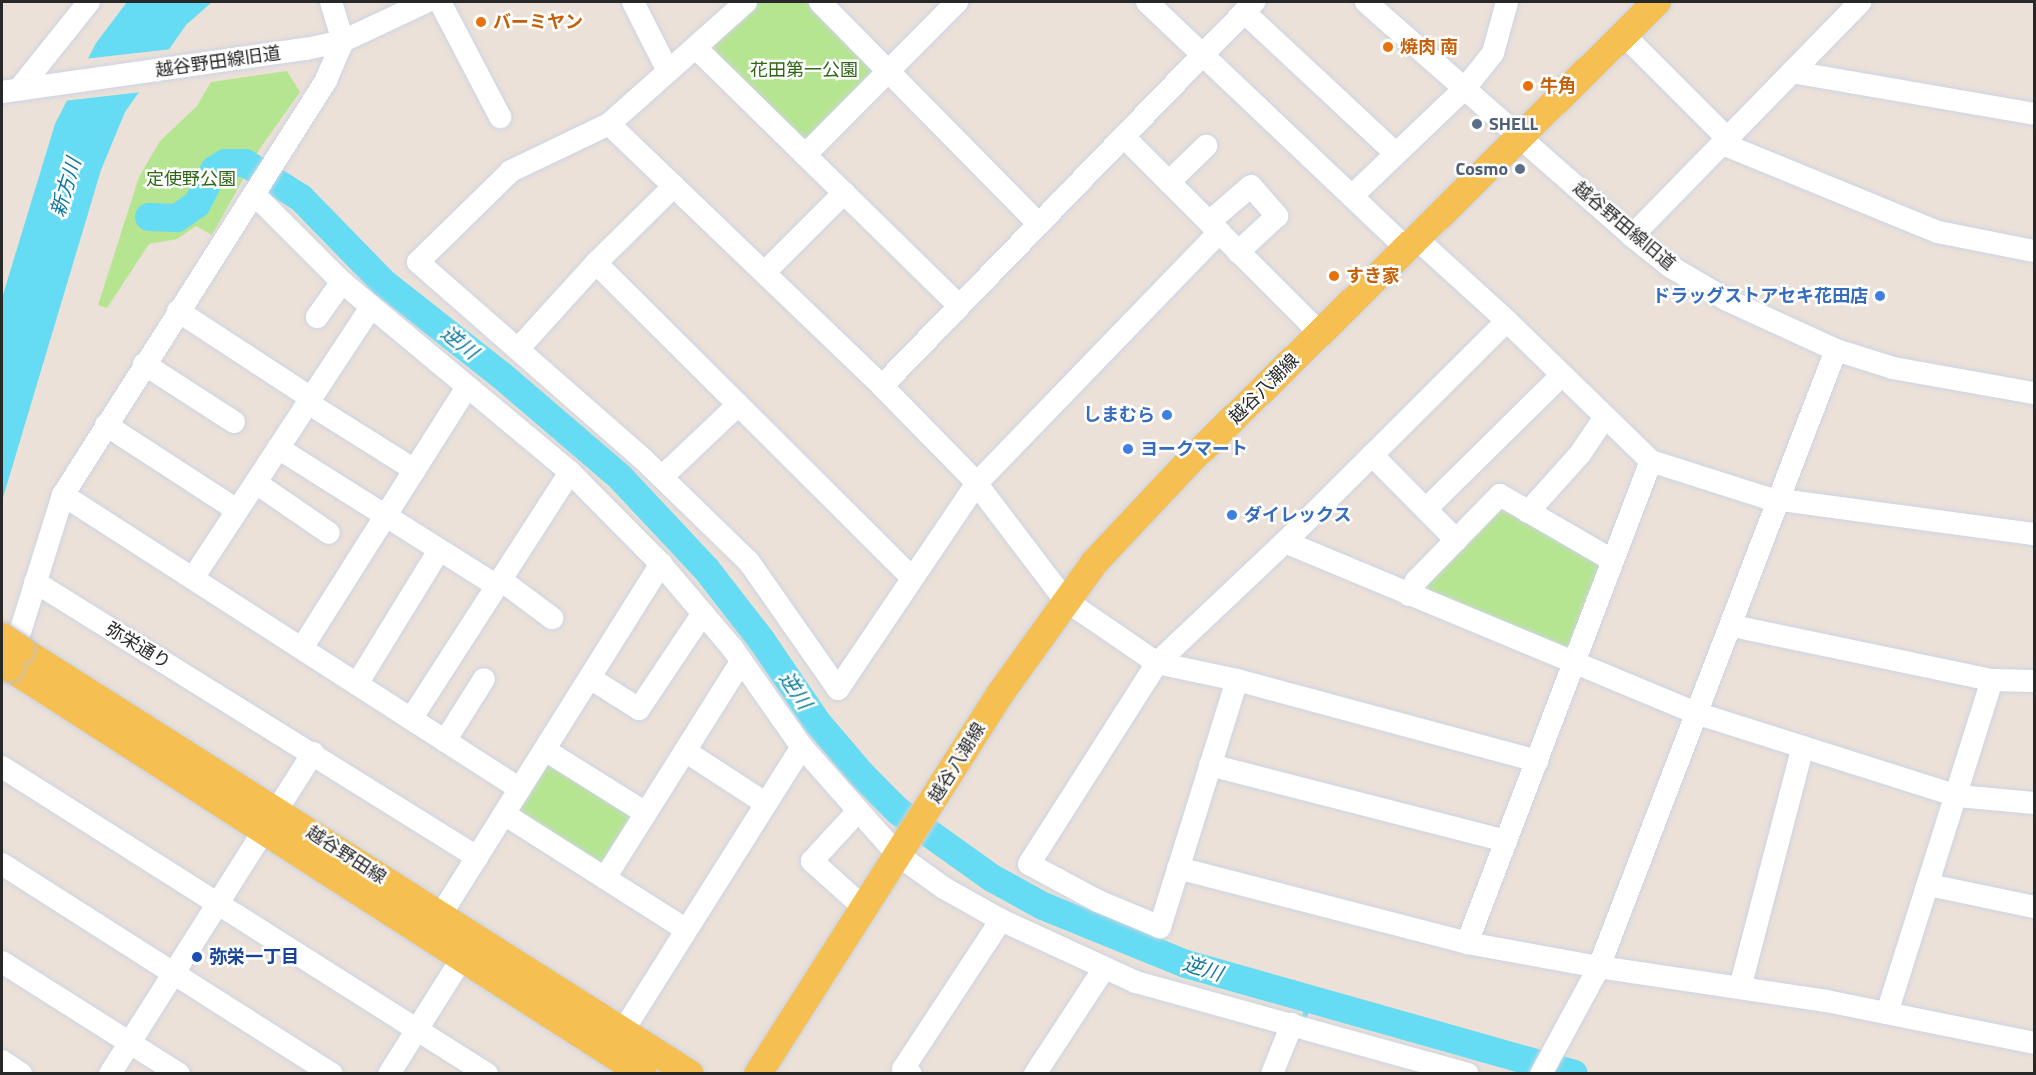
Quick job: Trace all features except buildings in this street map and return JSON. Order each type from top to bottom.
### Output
[{"type":"main road","name":"越谷八潮線","points":[[901,851],[1065,600],[1150,501],[1657,2]]},
{"type":"main road","name":"越谷野田線","points":[[7,657],[270,820],[440,916],[690,1074]]},
{"type":"main road","name":"越谷野田線","points":[[270,820],[462,958],[643,1074]]},
{"type":"main road","points":[[758,1074],[901,851]]},
{"type":"street","points":[[20,88],[89,2]]},
{"type":"street","points":[[7,657],[21,629],[63,495],[144,363],[318,97],[343,41],[331,2]]},
{"type":"street","name":"越谷野田線旧道","points":[[20,88],[203,65],[343,41],[426,2]]},
{"type":"street","points":[[440,2],[500,117]]},
{"type":"street","points":[[633,2],[668,70]]},
{"type":"street","points":[[746,2],[697,49],[668,70],[609,124],[511,171],[418,262],[662,477],[749,562],[838,689],[977,483],[1251,186],[1277,216],[1238,252]]},
{"type":"street","points":[[820,2],[1039,224]]},
{"type":"street","points":[[805,155],[957,2]]},
{"type":"street","points":[[1147,2],[1352,196],[1507,321],[1650,461],[1781,500],[2034,534]]},
{"type":"street","name":"越谷野田線旧道","points":[[1366,2],[1466,87],[1520,138],[1632,236],[1671,267],[1727,300],[1836,350],[1893,368],[2034,393]]},
{"type":"street","points":[[1352,196],[1466,87],[1493,53],[1507,2]]},
{"type":"street","points":[[1632,236],[1860,2]]},
{"type":"street","points":[[882,386],[1249,7],[1395,153]]},
{"type":"street","points":[[1624,35],[1726,142],[1938,232],[2034,251]]},
{"type":"street","points":[[697,49],[959,306]]},
{"type":"street","points":[[1792,72],[2034,114]]},
{"type":"street","points":[[609,124],[882,386],[977,483],[1065,600],[1157,663],[1237,680],[1536,761]]},
{"type":"street","points":[[1124,136],[1320,333]]},
{"type":"street","points":[[1169,182],[1206,146]]},
{"type":"street","points":[[518,349],[596,263],[674,186]]},
{"type":"street","points":[[258,188],[342,282],[570,472],[661,564],[741,662],[802,747],[858,811],[944,888],[1001,920],[1103,970],[1467,1074]]},
{"type":"street","points":[[765,272],[844,193]]},
{"type":"street","points":[[596,263],[912,578]]},
{"type":"street","points":[[317,317],[342,282]]},
{"type":"street","points":[[193,578],[371,307]]},
{"type":"street","points":[[178,311],[415,470]]},
{"type":"street","points":[[1237,680],[1160,927],[1098,901],[1029,864],[1157,663],[1285,542],[1507,321]]},
{"type":"street","points":[[1546,1065],[1599,967],[1733,626],[1836,350]]},
{"type":"street","points":[[144,363],[234,422]]},
{"type":"street","points":[[1426,509],[1562,375]]},
{"type":"street","points":[[302,648],[467,387]]},
{"type":"street","points":[[662,477],[738,405]]},
{"type":"street","points":[[1528,512],[1580,454],[1605,417]]},
{"type":"street","points":[[106,425],[237,510]]},
{"type":"street","points":[[278,448],[552,618]]},
{"type":"street","points":[[1372,455],[1456,540]]},
{"type":"street","points":[[1467,943],[1571,664],[1650,461]]},
{"type":"street","points":[[411,719],[570,472]]},
{"type":"street","points":[[256,483],[329,533]]},
{"type":"street","points":[[63,495],[520,789]]},
{"type":"street","points":[[1409,595],[1416,581],[1500,495],[1612,560]]},
{"type":"street","points":[[1285,542],[1571,664],[1699,714],[1958,796],[2034,803]]},
{"type":"street","points":[[357,684],[439,550]]},
{"type":"street","points":[[440,916],[661,564]]},
{"type":"street","name":"弥栄通り","points":[[35,582],[477,857]]},
{"type":"street","points":[[590,678],[639,709],[703,613]]},
{"type":"street","points":[[1733,626],[1992,681],[2034,681]]},
{"type":"street","points":[[605,878],[741,662]]},
{"type":"street","points":[[445,741],[484,679]]},
{"type":"street","points":[[1887,1013],[1958,796],[1992,681]]},
{"type":"street","points":[[623,1031],[685,928],[802,747]]},
{"type":"street","points":[[1740,988],[1803,747]]},
{"type":"street","points":[[545,750],[646,813]]},
{"type":"street","points":[[685,751],[765,803]]},
{"type":"street","points":[[110,1074],[313,753]]},
{"type":"street","points":[[1210,765],[1506,841]]},
{"type":"street","points":[[2,767],[487,1074]]},
{"type":"street","points":[[858,811],[812,861],[864,908]]},
{"type":"street","points":[[504,814],[685,928]]},
{"type":"street","points":[[2,864],[332,1074]]},
{"type":"street","points":[[1178,868],[1467,943],[1599,967],[1887,1013],[2034,1043]]},
{"type":"street","points":[[1929,885],[2034,907]]},
{"type":"street","points":[[911,1074],[903,1069],[1001,920]]},
{"type":"street","points":[[389,1074],[462,958]]},
{"type":"street","points":[[2,962],[179,1074]]},
{"type":"street","points":[[1035,1074],[1103,970]]},
{"type":"street","points":[[1272,1074],[1292,1024]]},
{"type":"street","points":[[2,1061],[21,1074]]},
{"type":"green space","name":"花田第一公園","points":[[757,2],[807,2],[871,65],[871,76],[808,137],[799,136],[716,52],[714,43]]},
{"type":"green space","name":"定使野公園","points":[[287,71],[300,92],[261,147],[212,235],[196,226],[177,239],[149,244],[107,308],[98,305],[139,177],[160,141],[197,106],[211,82]]},
{"type":"green space","points":[[1503,508],[1601,566],[1573,643],[1565,647],[1431,591],[1426,584]]},
{"type":"green space","points":[[546,761],[635,816],[606,862],[596,864],[518,815],[517,806]]},
{"type":"water","name":"新方川","points":[[127,2],[212,2],[186,25],[125,112],[101,170],[2,501],[2,298],[55,124],[96,43]]},
{"type":"pier","points":[[172,49],[142,92],[63,101],[84,59]]},
{"type":"waterway","name":"逆川","points":[[149,217],[177,218],[197,204],[214,170],[225,163],[245,163],[301,198],[384,283],[501,375],[620,477],[707,570],[762,641],[817,722],[863,776],[898,811],[992,878],[1043,906],[1186,964],[1574,1074]]},
{"type":"waterway","points":[[1303,1019],[1310,999]]},
{"type":"place","name":"バーミヤン","points":[[481,22]]},
{"type":"place","name":"焼肉 南","points":[[1388,47]]},
{"type":"place","name":"牛角","points":[[1528,86]]},
{"type":"place","name":"SHELL","points":[[1477,124]]},
{"type":"place","name":"Cosmo","points":[[1520,169]]},
{"type":"place","name":"すき家","points":[[1334,276]]},
{"type":"place","name":"ドラッグストアセキ花田店","points":[[1880,296]]},
{"type":"place","name":"しまむら","points":[[1167,415]]},
{"type":"place","name":"ヨークマート","points":[[1128,449]]},
{"type":"place","name":"ダイレックス","points":[[1232,515]]},
{"type":"place","name":"弥栄一丁目","points":[[197,957]]}]
